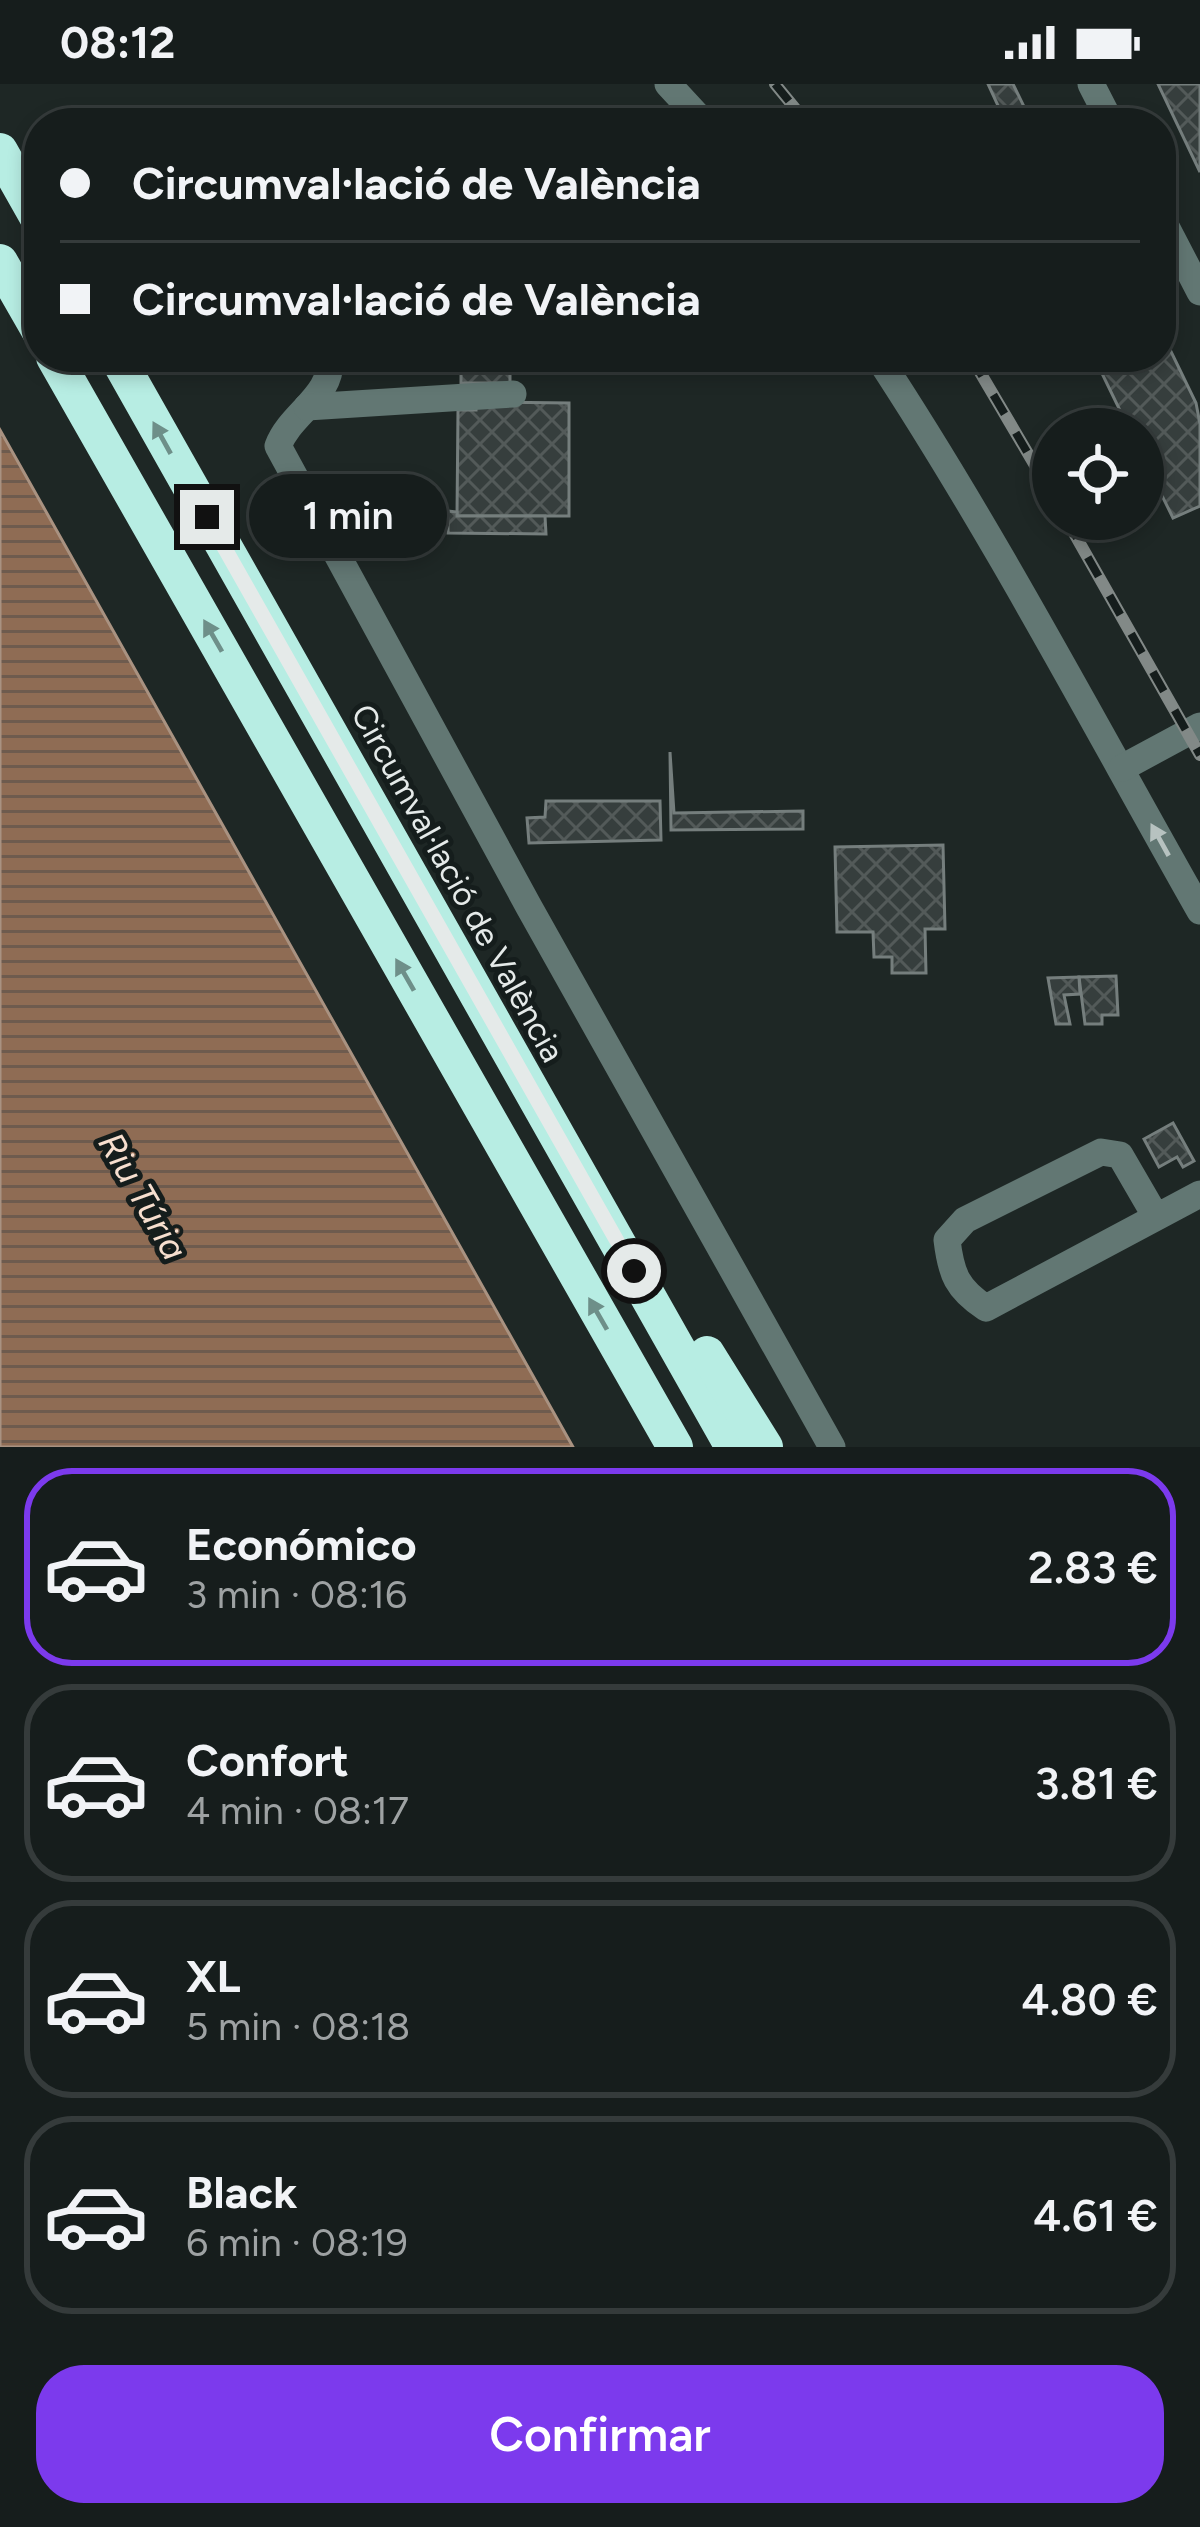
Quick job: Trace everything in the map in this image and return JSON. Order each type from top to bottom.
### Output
[{"type":"highway","points":[[0,151],[24,193]]},
{"type":"highway","points":[[0,262],[24,304]]},
{"type":"highway","points":[[63,372],[665,1431],[691,1447]]},
{"type":"highway","name":"Circumval·lació de València","points":[[125,372],[733,1447]]},
{"type":"highway","points":[[613,1235],[669,1293],[765,1447]]},
{"type":"street","points":[[668,84],[690,108]]},
{"type":"street","points":[[1176,246],[1200,292]]},
{"type":"street","points":[[328,372],[326,386],[286,425],[278,446],[529,907],[832,1447]]},
{"type":"street","points":[[888,372],[1122,768],[1200,911]]},
{"type":"street","points":[[307,407],[513,394]]},
{"type":"street","points":[[1122,768],[1200,726]]},
{"type":"street","points":[[1156,1217],[1120,1156],[1101,1152],[965,1220],[947,1240],[951,1276],[986,1308],[1156,1217],[1200,1193]]},
{"type":"water","name":"Riu Túria","points":[[0,430],[573,1447],[0,1447]]},
{"type":"building","points":[[988,84],[1013,84],[1025,108],[999,108]]},
{"type":"building","points":[[1158,84],[1200,84],[1200,172],[1176,122],[1176,108],[1169,108]]},
{"type":"building","points":[[1176,362],[1196,403],[1200,424],[1200,506],[1173,518],[1164,500],[1164,408],[1119,408],[1101,372],[1176,372]]},
{"type":"building","points":[[461,372],[510,372],[510,383],[461,383]]},
{"type":"building","points":[[476,402],[569,403],[569,516],[457,516],[458,410],[476,410]]},
{"type":"building","points":[[448,511],[457,516],[545,516],[546,534],[448,533]]},
{"type":"building","points":[[670,752],[674,813],[803,811],[803,829],[671,830]]},
{"type":"building","points":[[546,801],[660,801],[661,840],[529,843],[527,818],[545,817]]},
{"type":"building","points":[[943,845],[945,929],[925,929],[926,973],[892,973],[892,957],[874,957],[873,932],[837,932],[835,847]]},
{"type":"building","points":[[1116,976],[1118,1015],[1102,1015],[1102,1024],[1085,1024],[1079,977]]},
{"type":"building","points":[[1079,977],[1080,994],[1064,995],[1070,1024],[1056,1024],[1048,978]]},
{"type":"building","points":[[1173,1123],[1194,1161],[1183,1167],[1177,1157],[1159,1167],[1144,1139]]},
{"type":"railway","points":[[775,84],[795,108]]},
{"type":"railway","points":[[980,372],[1032,460]]},
{"type":"railway","points":[[1078,540],[1200,755]]},
{"type":"route","points":[[207,517],[634,1271]]}]
